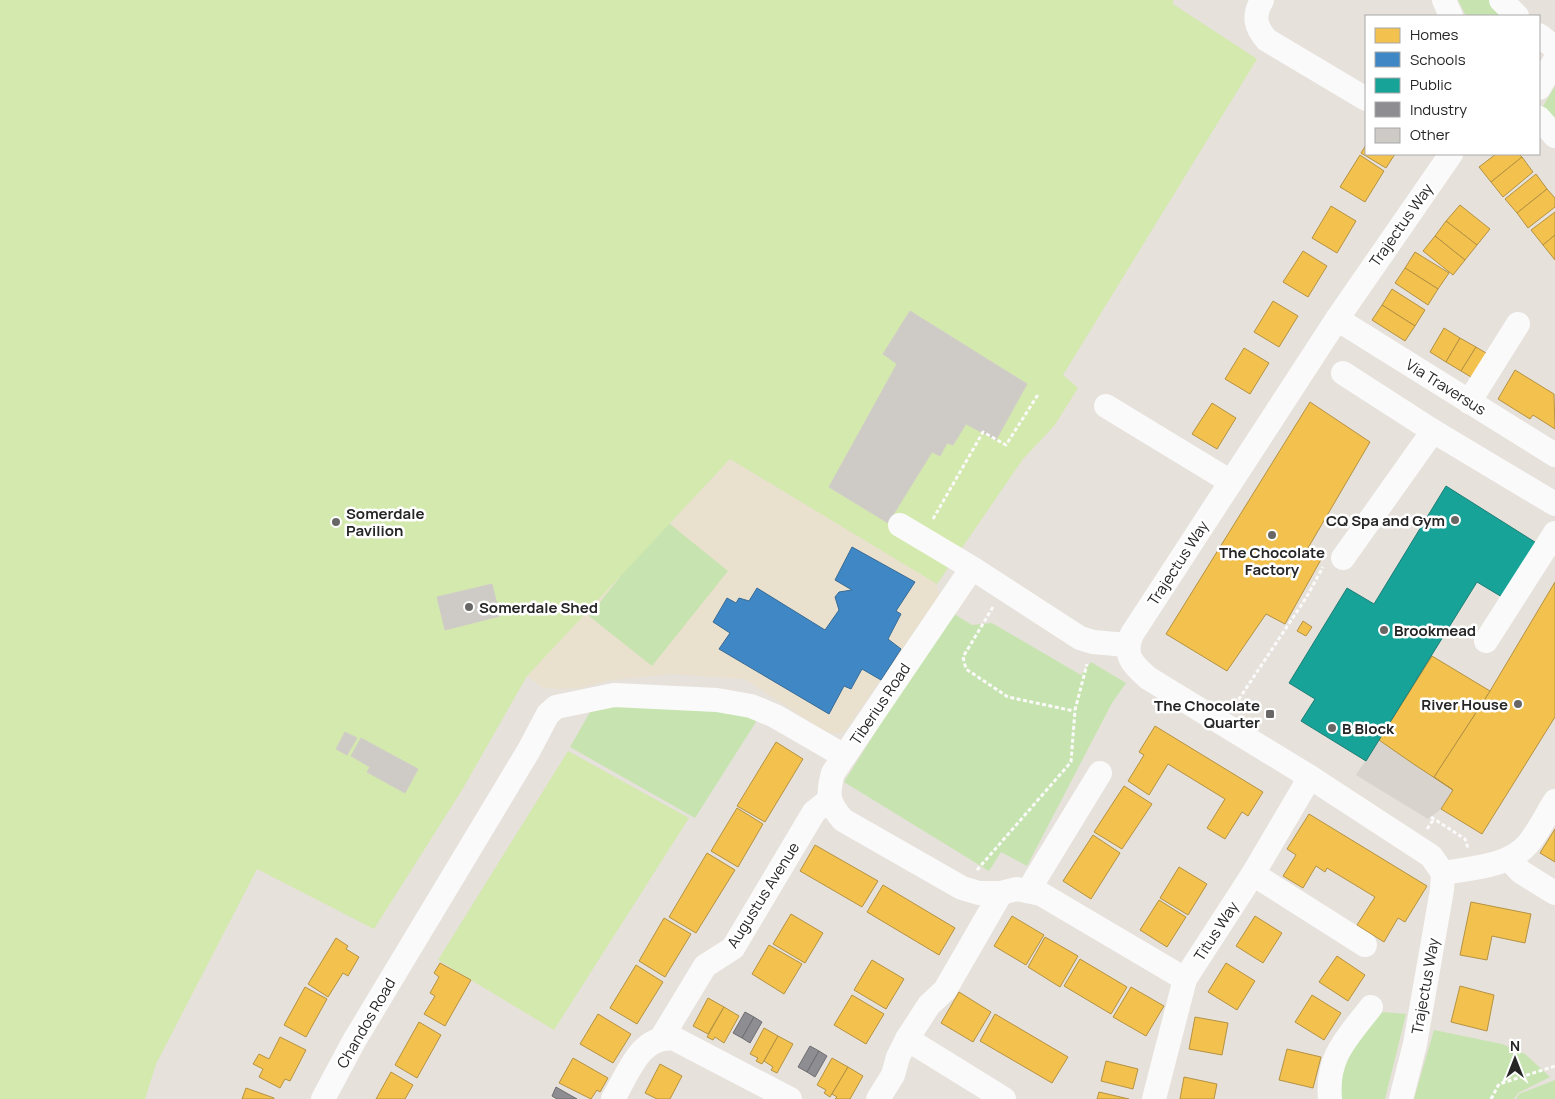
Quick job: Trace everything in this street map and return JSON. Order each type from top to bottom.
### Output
[{"type":"street","points":[[1262,0],[1257,8],[1256,20],[1258,31],[1266,40],[1365,98]]},
{"type":"street","points":[[1444,0],[1451,15]]},
{"type":"street","points":[[1501,0],[1516,15]]},
{"type":"street","points":[[1540,37],[1554,60],[1540,86]]},
{"type":"street","points":[[1540,119],[1555,136]]},
{"type":"street","name":"Trajectus Way","points":[[1127,646],[1132,634],[1337,319],[1450,155]]},
{"type":"street","name":"Via Traversus","points":[[1337,319],[1555,455]]},
{"type":"street","points":[[1470,402],[1518,324]]},
{"type":"street","points":[[1343,373],[1433,431],[1555,504]]},
{"type":"street","points":[[1106,406],[1231,482]]},
{"type":"street","points":[[1343,558],[1433,431]]},
{"type":"street","points":[[900,525],[972,568],[1080,638],[1093,642],[1127,646],[1132,664],[1148,678],[1310,777],[1431,856],[1443,873],[1474,868],[1509,859],[1529,843],[1555,801]]},
{"type":"street","points":[[1486,641],[1555,533]]},
{"type":"street","name":"Tiberius Road","points":[[829,800],[829,786],[833,773],[972,568]]},
{"type":"street","name":"Chandos Road","points":[[323,1099],[354,1041],[529,750],[548,714],[556,708],[614,695],[717,700],[751,706],[844,756]]},
{"type":"street","points":[[1028,891],[1100,773]]},
{"type":"street","name":"Titus Way","points":[[1154,1099],[1185,979],[1254,874],[1310,777]]},
{"type":"street","points":[[829,800],[832,808],[844,820],[962,888],[979,893],[1001,893],[1017,889],[1041,894],[1185,979]]},
{"type":"street","name":"Augustus Avenue","points":[[613,1099],[642,1050],[651,1041],[662,1037],[705,966],[733,948],[814,812],[829,800]]},
{"type":"street","points":[[1509,859],[1521,872],[1555,893]]},
{"type":"street","name":"Trajectus Way","points":[[1401,1099],[1414,1044],[1442,890],[1443,873]]},
{"type":"street","points":[[1254,874],[1365,945]]},
{"type":"street","points":[[878,1099],[893,1075],[898,1057],[908,1038],[929,1005],[945,990],[1001,893]]},
{"type":"street","points":[[1330,1099],[1329,1085],[1336,1053],[1371,1007]]},
{"type":"street","points":[[662,1037],[675,1039],[790,1099]]},
{"type":"street","points":[[908,1038],[1004,1099]]},
{"type":"path","points":[[921,538],[983,432],[1006,445],[1039,393]]},
{"type":"path","points":[[1222,724],[1306,598],[1330,556],[1343,558]]},
{"type":"path","points":[[1005,590],[963,657],[966,669],[1008,697],[1074,711]]},
{"type":"path","points":[[962,888],[1071,762],[1074,711],[1088,662],[1080,638]]},
{"type":"path","points":[[1431,817],[1465,839],[1474,868]]},
{"type":"path","points":[[1491,1099],[1499,1084],[1555,1066]]},
{"type":"shaded area","points":[[730,459],[937,584],[939,595],[845,731],[835,734],[824,731],[745,679],[672,674],[611,680],[579,688],[558,689],[543,688],[527,676]]},
{"type":"shaded area","points":[[1379,740],[1453,790],[1441,809],[1428,819],[1356,775]]},
{"type":"green space","name":"Somerdale Pavilion","points":[[0,0],[1173,0],[1173,4],[1257,59],[1063,375],[1078,388],[1054,426],[1023,459],[937,584],[730,459],[527,676],[462,790],[374,929],[257,869],[156,1064],[145,1099],[0,1099]]},
{"type":"green space","points":[[1458,0],[1490,0],[1503,15],[1466,15]]},
{"type":"green space","points":[[1555,86],[1555,125],[1542,108]]},
{"type":"green space","points":[[665,520],[728,571],[652,666],[589,616]]},
{"type":"green space","points":[[951,612],[972,625],[992,623],[1081,675],[1091,662],[1126,683],[1112,703],[1027,866],[1001,852],[989,871],[844,782]]},
{"type":"green space","points":[[602,691],[761,714],[695,818],[570,747]]},
{"type":"green space","points":[[568,751],[689,818],[554,1030],[438,960]]},
{"type":"green space","points":[[1383,1012],[1406,1014],[1385,1099],[1342,1099],[1336,1082],[1365,1025]]},
{"type":"green space","points":[[1434,1030],[1502,1044],[1525,1054],[1550,1077],[1518,1093],[1514,1099],[1414,1099]]},
{"type":"green space","points":[[1555,1080],[1555,1099],[1516,1099],[1519,1094]]},
{"type":"building: Homes","points":[[1365,147],[1365,155],[1394,155],[1386,168],[1361,153]]},
{"type":"building: Homes","points":[[1360,155],[1384,171],[1365,202],[1340,187]]},
{"type":"building: Homes","points":[[1495,155],[1520,155],[1522,157],[1491,182],[1479,167]]},
{"type":"building: Homes","points":[[1522,157],[1533,172],[1503,197],[1491,182]]},
{"type":"building: Homes","points":[[1536,174],[1547,189],[1517,213],[1505,199]]},
{"type":"building: Homes","points":[[1547,189],[1555,198],[1555,207],[1528,228],[1517,213]]},
{"type":"building: Homes","points":[[1460,205],[1490,229],[1477,245],[1446,221]]},
{"type":"building: Homes","points":[[1331,206],[1356,221],[1337,253],[1312,238]]},
{"type":"building: Homes","points":[[1555,212],[1555,235],[1543,245],[1531,230]]},
{"type":"building: Homes","points":[[1446,221],[1477,245],[1465,260],[1435,236]]},
{"type":"building: Homes","points":[[1555,235],[1555,260],[1543,245]]},
{"type":"building: Homes","points":[[1435,236],[1465,260],[1453,275],[1423,251]]},
{"type":"building: Homes","points":[[1303,251],[1327,266],[1308,297],[1283,282]]},
{"type":"building: Homes","points":[[1415,252],[1449,273],[1438,289],[1405,268]]},
{"type":"building: Homes","points":[[1405,268],[1438,289],[1428,305],[1395,283]]},
{"type":"building: Homes","points":[[1392,289],[1425,310],[1415,326],[1382,305]]},
{"type":"building: Homes","points":[[1273,301],[1298,316],[1279,347],[1254,332]]},
{"type":"building: Homes","points":[[1382,305],[1415,326],[1405,341],[1372,320]]},
{"type":"building: Homes","points":[[1444,328],[1460,338],[1446,362],[1430,352]]},
{"type":"building: Homes","points":[[1460,338],[1476,347],[1461,371],[1446,362]]},
{"type":"building: Homes","points":[[1476,347],[1491,356],[1476,380],[1461,371]]},
{"type":"building: Homes","points":[[1244,348],[1269,363],[1250,394],[1225,379]]},
{"type":"building: Homes","points":[[1515,370],[1554,394],[1555,429],[1533,415],[1530,419],[1498,399]]},
{"type":"building: Homes","name":"The Chocolate Factory","points":[[1310,402],[1370,442],[1308,548],[1323,556],[1285,624],[1266,614],[1227,671],[1166,634]]},
{"type":"building: Homes","points":[[1212,403],[1236,418],[1217,449],[1192,434]]},
{"type":"building: Homes","name":"River House","points":[[1555,582],[1555,717],[1482,834],[1441,809],[1453,790],[1434,777],[1490,691]]},
{"type":"building: Homes","points":[[1303,621],[1312,627],[1306,636],[1297,631]]},
{"type":"building: Homes","points":[[1432,656],[1490,691],[1434,777],[1453,790],[1379,740]]},
{"type":"building: Homes","points":[[1155,726],[1263,792],[1248,816],[1242,812],[1225,839],[1207,828],[1225,799],[1168,764],[1149,795],[1128,781],[1144,755],[1139,752]]},
{"type":"building: Homes","points":[[776,742],[803,759],[765,822],[737,806]]},
{"type":"building: Homes","points":[[1124,786],[1152,804],[1122,849],[1094,832]]},
{"type":"building: Homes","points":[[737,808],[763,824],[738,867],[711,851]]},
{"type":"building: Homes","points":[[1309,814],[1427,886],[1405,922],[1398,918],[1384,942],[1357,925],[1375,897],[1327,868],[1325,872],[1316,866],[1303,888],[1283,876],[1296,855],[1287,849]]},
{"type":"building: Homes","points":[[1555,829],[1555,862],[1540,853]]},
{"type":"building: Homes","points":[[1093,835],[1120,853],[1091,899],[1063,881]]},
{"type":"building: Homes","points":[[815,845],[878,881],[862,907],[800,871]]},
{"type":"building: Homes","points":[[707,853],[735,870],[696,933],[669,917]]},
{"type":"building: Homes","points":[[1179,867],[1207,884],[1188,915],[1160,898]]},
{"type":"building: Homes","points":[[883,885],[955,928],[939,955],[867,912]]},
{"type":"building: Homes","points":[[1159,900],[1186,917],[1167,947],[1140,930]]},
{"type":"building: Homes","points":[[1471,902],[1531,914],[1525,943],[1492,936],[1487,960],[1460,955]]},
{"type":"building: Homes","points":[[791,914],[823,933],[805,963],[773,944]]},
{"type":"building: Homes","points":[[1012,916],[1044,935],[1026,965],[994,946]]},
{"type":"building: Homes","points":[[1255,916],[1282,933],[1263,963],[1236,946]]},
{"type":"building: Homes","points":[[664,918],[691,934],[665,977],[639,961]]},
{"type":"building: Homes","points":[[1045,937],[1078,956],[1060,987],[1028,967]]},
{"type":"building: Homes","points":[[336,938],[348,946],[346,949],[359,957],[348,976],[343,973],[328,997],[308,984]]},
{"type":"building: Homes","points":[[769,945],[802,964],[784,994],[752,974]]},
{"type":"building: Homes","points":[[1337,956],[1365,975],[1348,1001],[1319,982]]},
{"type":"building: Homes","points":[[1080,959],[1127,987],[1111,1014],[1064,986]]},
{"type":"building: Homes","points":[[872,960],[904,979],[886,1009],[854,990]]},
{"type":"building: Homes","points":[[440,963],[471,980],[445,1026],[424,1014],[435,996],[430,993],[439,977],[434,973]]},
{"type":"building: Homes","points":[[1226,963],[1255,981],[1237,1010],[1208,992]]},
{"type":"building: Homes","points":[[636,965],[663,982],[637,1024],[610,1008]]},
{"type":"building: Homes","points":[[1460,986],[1494,995],[1487,1031],[1451,1022]]},
{"type":"building: Homes","points":[[305,987],[327,999],[306,1037],[284,1025]]},
{"type":"building: Homes","points":[[1131,987],[1164,1006],[1146,1036],[1113,1017]]},
{"type":"building: Homes","points":[[959,992],[991,1012],[973,1042],[941,1023]]},
{"type":"building: Homes","points":[[852,995],[884,1014],[866,1044],[834,1025]]},
{"type":"building: Homes","points":[[1312,995],[1341,1013],[1324,1040],[1295,1022]]},
{"type":"building: Homes","points":[[708,998],[724,1007],[708,1034],[693,1026]]},
{"type":"building: Homes","points":[[724,1007],[739,1016],[724,1043],[715,1037],[713,1040],[707,1037]]},
{"type":"building: Homes","points":[[598,1014],[631,1034],[613,1063],[580,1044]]},
{"type":"building: Homes","points":[[995,1014],[1068,1057],[1052,1083],[980,1041]]},
{"type":"building: Homes","points":[[1195,1017],[1228,1023],[1222,1055],[1189,1049]]},
{"type":"building: Homes","points":[[419,1022],[441,1035],[417,1078],[395,1065]]},
{"type":"building: Homes","points":[[764,1028],[778,1036],[762,1064],[756,1061],[758,1058],[750,1054]]},
{"type":"building: Homes","points":[[778,1036],[793,1044],[777,1073],[771,1070],[773,1067],[764,1061]]},
{"type":"building: Homes","points":[[280,1037],[306,1050],[290,1081],[285,1079],[280,1088],[259,1077],[263,1069],[253,1064],[259,1054],[269,1059]]},
{"type":"building: Homes","points":[[1287,1049],[1321,1057],[1313,1088],[1279,1080]]},
{"type":"building: Homes","points":[[573,1058],[608,1078],[600,1092],[597,1090],[591,1099],[559,1083]]},
{"type":"building: Homes","points":[[832,1058],[848,1067],[830,1097],[824,1093],[826,1090],[817,1085]]},
{"type":"building: Homes","points":[[1106,1061],[1138,1069],[1133,1089],[1101,1081]]},
{"type":"building: Homes","points":[[660,1064],[682,1076],[670,1099],[657,1099],[645,1093]]},
{"type":"building: Homes","points":[[848,1067],[863,1076],[850,1099],[835,1099],[837,1097],[832,1094]]},
{"type":"building: Homes","points":[[391,1072],[413,1085],[405,1099],[376,1099]]},
{"type":"building: Homes","points":[[1184,1077],[1217,1084],[1214,1099],[1180,1099]]},
{"type":"building: Homes","points":[[246,1088],[274,1098],[274,1099],[242,1099]]},
{"type":"building: Homes","points":[[1099,1092],[1129,1099],[1097,1099]]},
{"type":"building: Schools","points":[[852,547],[915,582],[896,611],[901,614],[888,639],[901,649],[881,680],[862,669],[851,689],[844,686],[829,714],[719,649],[730,633],[713,622],[727,598],[736,603],[739,598],[749,601],[757,588],[825,630],[839,610],[835,597],[839,592],[852,590],[835,580]]},
{"type":"building: Public","name":"Brookmead","points":[[1446,486],[1538,544],[1502,597],[1477,582],[1366,761],[1301,721],[1315,699],[1289,683],[1347,588],[1374,604]]},
{"type":"building: Industry","points":[[745,1012],[754,1017],[742,1038],[733,1033]]},
{"type":"building: Industry","points":[[754,1017],[762,1022],[750,1043],[742,1038]]},
{"type":"building: Industry","points":[[810,1046],[819,1051],[807,1072],[798,1067]]},
{"type":"building: Industry","points":[[819,1051],[827,1056],[815,1077],[807,1072]]},
{"type":"building: Industry","points":[[556,1087],[577,1099],[557,1099],[552,1096]]},
{"type":"building: Other","points":[[910,311],[1027,384],[996,440],[966,424],[953,445],[947,443],[940,456],[932,452],[888,523],[829,487],[897,364],[883,354]]},
{"type":"building: Other","name":"Somerdale Shed","points":[[492,584],[500,616],[445,630],[437,597]]},
{"type":"building: Other","points":[[345,732],[357,738],[347,755],[336,749]]},
{"type":"building: Other","points":[[361,738],[418,769],[405,793],[367,772],[370,767],[351,756]]},
{"type":"place","name":"CQ Spa and Gym","points":[[1455,520]]},
{"type":"place","name":"Somerdale Pavilion","points":[[336,522]]},
{"type":"place","name":"The Chocolate Factory","points":[[1272,535]]},
{"type":"place","name":"Somerdale Shed","points":[[469,607]]},
{"type":"place","name":"Brookmead","points":[[1384,630]]},
{"type":"place","name":"River House","points":[[1518,704]]},
{"type":"place","name":"The Chocolate Quarter","points":[[1270,714]]},
{"type":"place","name":"B Block","points":[[1332,728]]}]
